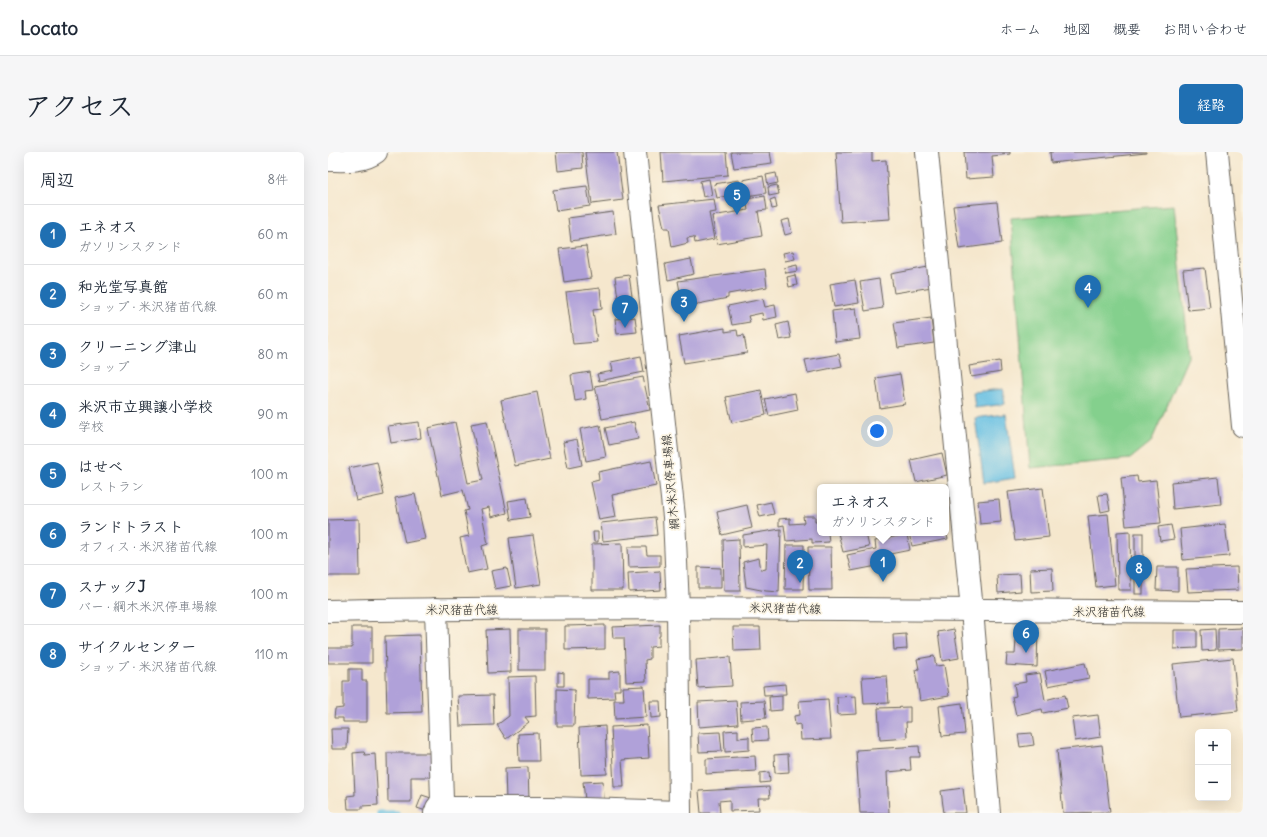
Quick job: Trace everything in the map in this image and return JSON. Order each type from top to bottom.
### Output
[{"type":"main road","points":[[328,160],[356,159],[372,155],[376,152]]},
{"type":"main road","name":"綱木米沢停車場線","points":[[635,152],[674,517],[678,608],[680,813]]},
{"type":"main road","points":[[927,152],[972,610],[989,813]]},
{"type":"main road","points":[[1217,152],[1243,426]]},
{"type":"main road","name":"米沢猪苗代線","points":[[328,611],[678,608],[1243,612]]},
{"type":"main road","points":[[436,609],[442,800],[436,811]]},
{"type":"main road","points":[[436,811],[552,808],[680,813]]},
{"type":"green space","points":[[1174,205],[1189,355],[1151,442],[1130,459],[1030,468],[1011,218]]},
{"type":"water","points":[[1003,389],[1005,404],[975,408],[973,392]]},
{"type":"water","points":[[1006,414],[1015,478],[984,483],[975,418]]},
{"type":"building","points":[[556,152],[582,152],[583,168],[558,171]]},
{"type":"building","points":[[585,152],[617,152],[623,200],[592,204]]},
{"type":"building","points":[[661,152],[726,152],[728,175],[663,181]]},
{"type":"building","points":[[731,152],[770,152],[772,163],[734,168]]},
{"type":"building","points":[[836,152],[872,152],[872,161],[886,160],[890,219],[841,222]]},
{"type":"building","points":[[964,152],[1010,152],[1010,154],[992,156],[994,177],[966,179]]},
{"type":"building","points":[[1050,152],[1146,152],[1146,153],[1051,163]]},
{"type":"building","points":[[776,173],[778,183],[768,185],[766,175]]},
{"type":"building","points":[[763,176],[766,193],[746,196],[743,180]]},
{"type":"building","points":[[709,179],[712,195],[703,197],[700,181]]},
{"type":"building","points":[[739,180],[741,193],[717,198],[714,184]]},
{"type":"building","points":[[777,185],[779,194],[769,196],[768,187]]},
{"type":"building","points":[[587,186],[590,206],[556,211],[553,190]]},
{"type":"building","points":[[765,196],[767,210],[758,211],[762,236],[717,244],[712,216],[748,210],[746,199]]},
{"type":"building","points":[[775,198],[777,208],[772,209],[770,200]]},
{"type":"building","points":[[714,199],[716,212],[709,213],[714,239],[695,243],[694,237],[687,238],[688,243],[672,247],[669,228],[664,228],[659,205]]},
{"type":"building","points":[[997,202],[1002,243],[959,249],[953,206]]},
{"type":"building","points":[[613,212],[616,234],[571,241],[568,218]]},
{"type":"building","points":[[789,219],[792,233],[785,235],[781,221]]},
{"type":"building","points":[[586,246],[591,278],[564,282],[559,249]]},
{"type":"building","points":[[793,251],[795,259],[785,261],[783,253]]},
{"type":"building","points":[[691,259],[694,274],[668,280],[665,264]]},
{"type":"building","points":[[797,265],[798,271],[786,273],[784,268]]},
{"type":"building","points":[[928,267],[932,287],[894,293],[891,274]]},
{"type":"building","points":[[1205,268],[1210,308],[1188,310],[1183,270]]},
{"type":"building","points":[[765,269],[767,287],[728,294],[728,298],[683,307],[678,281]]},
{"type":"building","points":[[629,275],[632,296],[618,298],[615,277]]},
{"type":"building","points":[[795,275],[797,285],[789,287],[787,277]]},
{"type":"building","points":[[879,279],[883,308],[865,311],[860,282]]},
{"type":"building","points":[[855,280],[859,303],[834,307],[830,284]]},
{"type":"building","points":[[600,288],[602,309],[593,310],[597,342],[573,344],[566,292]]},
{"type":"building","points":[[763,299],[765,307],[775,305],[777,317],[763,320],[762,313],[748,316],[750,322],[732,325],[728,306]]},
{"type":"building","points":[[856,308],[860,339],[835,342],[832,311]]},
{"type":"building","points":[[635,317],[637,332],[617,334],[615,319]]},
{"type":"building","points":[[931,318],[934,343],[898,348],[894,323]]},
{"type":"building","points":[[788,322],[791,338],[779,340],[776,325]]},
{"type":"building","points":[[725,328],[725,332],[737,330],[738,336],[744,335],[747,353],[684,363],[679,336]]},
{"type":"building","points":[[839,354],[842,366],[808,373],[805,360]]},
{"type":"building","points":[[641,356],[644,372],[599,381],[597,374],[613,371],[611,362]]},
{"type":"building","points":[[1000,361],[1001,372],[971,377],[969,366]]},
{"type":"building","points":[[590,372],[593,390],[585,391],[586,399],[575,401],[571,375]]},
{"type":"building","points":[[900,374],[905,404],[880,408],[876,378]]},
{"type":"building","points":[[643,377],[650,410],[602,419],[595,386]]},
{"type":"building","points":[[761,390],[766,415],[732,423],[726,397]]},
{"type":"building","points":[[537,392],[550,459],[515,466],[501,400]]},
{"type":"building","points":[[795,393],[798,410],[769,416],[765,399]]},
{"type":"building","points":[[487,421],[507,513],[491,517],[489,507],[481,509],[488,544],[482,546],[487,569],[467,573],[460,538],[469,536],[464,511],[468,510],[463,490],[442,495],[428,428],[455,422],[468,483],[483,480],[471,424]]},
{"type":"building","points":[[419,422],[421,438],[391,443],[388,426]]},
{"type":"building","points":[[634,422],[638,439],[609,445],[605,428]]},
{"type":"building","points":[[600,425],[606,457],[586,461],[580,429]]},
{"type":"building","points":[[577,439],[582,465],[568,468],[563,442]]},
{"type":"building","points":[[942,453],[947,475],[916,482],[911,460]]},
{"type":"building","points":[[651,461],[656,486],[612,495],[616,517],[599,520],[591,482],[599,480],[598,472]]},
{"type":"building","points":[[377,462],[384,495],[356,501],[349,468]]},
{"type":"building","points":[[1137,476],[1138,482],[1156,480],[1161,523],[1126,526],[1121,478]]},
{"type":"building","points":[[1218,477],[1221,504],[1173,509],[1171,482]]},
{"type":"building","points":[[1043,488],[1049,537],[1015,541],[1008,492]]},
{"type":"building","points":[[415,494],[425,539],[405,543],[395,498]]},
{"type":"building","points":[[1107,494],[1110,510],[1101,512],[1098,495]]},
{"type":"building","points":[[527,498],[530,517],[511,520],[508,501]]},
{"type":"building","points":[[999,499],[1001,522],[980,524],[978,501]]},
{"type":"building","points":[[771,502],[774,514],[760,517],[757,505]]},
{"type":"building","points":[[747,505],[752,528],[722,535],[717,512]]},
{"type":"building","points":[[1108,514],[1115,585],[1096,587],[1088,516]]},
{"type":"building","points":[[803,516],[815,516],[815,522],[817,522],[817,536],[828,536],[829,542],[812,543],[812,539],[786,541],[784,525],[779,526],[779,519],[790,518],[790,524],[804,523]]},
{"type":"building","points":[[655,517],[657,535],[603,541],[601,523]]},
{"type":"building","points":[[359,519],[360,576],[328,576],[328,520]]},
{"type":"building","points":[[1225,524],[1229,556],[1183,560],[1180,529]]},
{"type":"building","points":[[1171,525],[1174,539],[1160,541],[1158,527]]},
{"type":"building","points":[[781,529],[779,592],[746,587],[743,562],[759,558],[761,570],[766,569],[767,545],[743,547],[743,535]]},
{"type":"building","points":[[1130,531],[1131,590],[1118,590],[1117,532]]},
{"type":"building","points":[[593,532],[598,532],[598,542],[594,542]]},
{"type":"building","points":[[1135,533],[1143,533],[1143,594],[1135,594]]},
{"type":"building","points":[[533,535],[541,584],[516,588],[509,538]]},
{"type":"building","points":[[839,536],[867,536],[869,547],[843,552]]},
{"type":"building","points":[[898,536],[907,536],[910,550],[880,556],[882,565],[851,571],[847,555],[876,549],[875,541]]},
{"type":"building","points":[[910,536],[947,536],[948,539],[912,546]]},
{"type":"building","points":[[739,539],[740,591],[724,591],[723,540]]},
{"type":"building","points":[[622,543],[623,590],[592,590],[592,544]]},
{"type":"building","points":[[786,545],[804,545],[803,589],[785,589]]},
{"type":"building","points":[[628,547],[646,547],[647,555],[660,555],[660,566],[629,567]]},
{"type":"building","points":[[808,547],[831,547],[832,590],[809,590]]},
{"type":"building","points":[[698,567],[721,568],[721,588],[698,588]]},
{"type":"building","points":[[1157,567],[1178,567],[1178,591],[1156,590]]},
{"type":"building","points":[[1237,567],[1238,590],[1188,592],[1186,569]]},
{"type":"building","points":[[507,568],[511,586],[495,589],[491,571]]},
{"type":"building","points":[[1052,568],[1053,591],[1031,592],[1030,569]]},
{"type":"building","points":[[660,571],[661,590],[629,592],[628,573]]},
{"type":"building","points":[[1020,574],[1021,591],[998,593],[997,575]]},
{"type":"building","points":[[605,625],[605,649],[565,650],[565,626]]},
{"type":"building","points":[[660,625],[659,646],[650,647],[650,659],[645,660],[646,681],[626,682],[624,638],[613,638],[612,627]]},
{"type":"building","points":[[352,627],[372,627],[372,663],[328,663],[328,648],[352,648]]},
{"type":"building","points":[[733,627],[760,627],[761,650],[734,651]]},
{"type":"building","points":[[1017,627],[1038,628],[1037,667],[1006,665],[1007,654],[1015,654]]},
{"type":"building","points":[[1243,628],[1243,649],[1218,650],[1218,629]]},
{"type":"building","points":[[510,629],[511,672],[488,673],[486,630]]},
{"type":"building","points":[[519,629],[545,629],[545,670],[519,670]]},
{"type":"building","points":[[954,629],[959,658],[942,661],[938,632]]},
{"type":"building","points":[[1215,629],[1216,650],[1202,651],[1201,630]]},
{"type":"building","points":[[1174,630],[1197,630],[1197,648],[1174,649]]},
{"type":"building","points":[[906,634],[907,649],[894,650],[893,635]]},
{"type":"building","points":[[420,635],[422,712],[387,713],[385,636]]},
{"type":"building","points":[[934,656],[936,666],[944,665],[949,696],[920,701],[915,670],[919,669],[917,659]]},
{"type":"building","points":[[730,657],[732,686],[698,688],[696,660]]},
{"type":"building","points":[[1233,658],[1238,711],[1179,717],[1173,664]]},
{"type":"building","points":[[1085,663],[1089,678],[1048,686],[1045,671]]},
{"type":"building","points":[[349,669],[362,669],[362,681],[367,681],[367,722],[343,722],[343,718],[334,718],[335,709],[343,708],[343,681],[349,681]]},
{"type":"building","points":[[620,671],[620,690],[614,690],[615,698],[588,699],[588,679],[609,679],[609,672]]},
{"type":"building","points":[[558,672],[564,673],[564,686],[558,686]]},
{"type":"building","points":[[1040,673],[1045,700],[1065,695],[1068,708],[1043,713],[1042,709],[1016,715],[1012,697],[1016,696],[1014,684],[1026,682],[1025,675]]},
{"type":"building","points":[[535,676],[536,716],[525,717],[529,722],[506,739],[497,725],[509,716],[508,677]]},
{"type":"building","points":[[887,676],[889,703],[864,704],[862,677]]},
{"type":"building","points":[[785,684],[786,694],[764,695],[763,686]]},
{"type":"building","points":[[644,686],[646,717],[615,719],[614,700],[624,700],[623,687]]},
{"type":"building","points":[[557,689],[575,690],[574,726],[557,726]]},
{"type":"building","points":[[493,695],[494,725],[460,726],[458,696]]},
{"type":"building","points":[[782,696],[782,710],[770,711],[769,697]]},
{"type":"building","points":[[856,696],[857,714],[838,715],[837,697]]},
{"type":"building","points":[[828,699],[831,739],[801,740],[800,724],[795,725],[794,716],[800,715],[799,701]]},
{"type":"building","points":[[736,700],[738,724],[699,727],[698,702]]},
{"type":"building","points":[[650,701],[660,701],[661,717],[651,718]]},
{"type":"building","points":[[764,701],[766,718],[741,720],[740,702]]},
{"type":"building","points":[[962,703],[965,734],[942,736],[939,706]]},
{"type":"building","points":[[910,707],[910,722],[906,722],[907,738],[880,740],[878,708]]},
{"type":"building","points":[[1098,715],[1101,737],[1075,741],[1072,718]]},
{"type":"building","points":[[647,725],[649,758],[622,760],[624,787],[614,787],[611,727]]},
{"type":"building","points":[[605,726],[607,774],[581,775],[579,728]]},
{"type":"building","points":[[767,727],[768,740],[753,741],[752,728]]},
{"type":"building","points":[[331,729],[348,729],[347,749],[332,749]]},
{"type":"building","points":[[738,730],[738,738],[749,737],[749,750],[725,752],[724,731]]},
{"type":"building","points":[[720,732],[722,751],[699,752],[698,733]]},
{"type":"building","points":[[538,733],[539,761],[519,761],[518,734]]},
{"type":"building","points":[[1032,733],[1034,745],[1020,747],[1018,734]]},
{"type":"building","points":[[1102,745],[1110,812],[1063,813],[1057,750]]},
{"type":"building","points":[[919,746],[920,757],[910,757],[911,770],[887,772],[889,813],[860,813],[856,750]]},
{"type":"building","points":[[364,752],[365,755],[375,754],[378,805],[362,806],[362,809],[348,809],[347,796],[355,795],[353,753]]},
{"type":"building","points":[[387,753],[433,753],[433,777],[411,777],[411,802],[388,802]]},
{"type":"building","points":[[788,754],[789,772],[775,773],[774,755]]},
{"type":"building","points":[[755,756],[756,771],[706,774],[706,759]]},
{"type":"building","points":[[528,767],[529,801],[506,802],[505,768]]},
{"type":"building","points":[[769,772],[770,782],[760,783],[760,773]]},
{"type":"building","points":[[603,781],[604,799],[585,800],[583,782]]},
{"type":"building","points":[[769,787],[770,798],[758,798],[759,810],[730,811],[730,800],[719,801],[720,813],[701,813],[699,791]]},
{"type":"building","points":[[963,788],[966,813],[944,813],[941,791]]},
{"type":"building","points":[[422,795],[431,798],[426,811],[417,808]]},
{"type":"waterway","points":[[379,813],[397,813]]},
{"type":"place","name":"はせべ","points":[[737,215]]},
{"type":"place","name":"米沢市立興譲小学校","points":[[1088,308]]},
{"type":"place","name":"クリーニング津山","points":[[684,322]]},
{"type":"place","name":"スナックJ","points":[[625,328]]},
{"type":"place","name":"エネオス","points":[[883,582]]},
{"type":"place","name":"和光堂写真館","points":[[800,583]]},
{"type":"place","name":"サイクルセンター","points":[[1139,588]]},
{"type":"place","name":"ランドトラスト","points":[[1026,653]]}]
